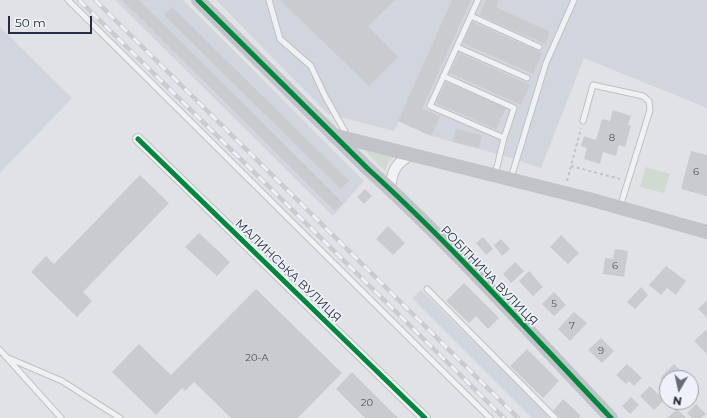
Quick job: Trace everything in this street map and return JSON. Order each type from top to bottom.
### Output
[{"type":"street","name":"РОБІТНИЧА ВУЛИЦЯ","points":[[198,0],[491,291],[611,418]]},
{"type":"street","points":[[333,135],[495,175],[707,232]]},
{"type":"street","name":"МАЛИНСЬКА ВУЛИЦЯ","points":[[138,139],[425,418]]},
{"type":"street","points":[[390,190],[392,175],[396,166],[412,154]]},
{"type":"lane","points":[[68,0],[490,418]]},
{"type":"lane","points":[[269,0],[280,39],[311,66],[324,96],[349,139]]},
{"type":"lane","points":[[478,0],[430,106],[504,138]]},
{"type":"lane","points":[[510,179],[546,63],[574,0]]},
{"type":"lane","points":[[471,16],[539,47]]},
{"type":"lane","points":[[457,47],[527,78]]},
{"type":"lane","points":[[444,76],[514,108],[504,138],[495,175]]},
{"type":"lane","points":[[583,121],[593,85],[643,96],[649,101],[650,110],[620,208]]},
{"type":"lane","points":[[427,289],[555,418]]},
{"type":"lane","points":[[0,350],[62,418]]},
{"type":"lane","points":[[6,357],[62,381],[120,418]]},
{"type":"path","points":[[567,181],[583,121]]},
{"type":"path","points":[[571,166],[628,182]]},
{"type":"shaded area","points":[[115,0],[183,0],[364,181],[333,216]]},
{"type":"shaded area","points":[[216,0],[707,0],[707,108],[584,58],[541,168],[508,157],[431,136],[399,121],[394,131],[328,114]]},
{"type":"shaded area","points":[[0,27],[72,98],[0,173]]},
{"type":"shaded area","points":[[358,144],[398,154],[389,161],[385,171]]},
{"type":"shaded area","points":[[646,167],[670,174],[664,193],[640,187]]},
{"type":"shaded area","points":[[421,290],[551,418],[532,418],[412,298]]},
{"type":"building","points":[[122,0],[139,0],[343,203],[335,211]]},
{"type":"building","points":[[280,0],[395,0],[368,26],[398,57],[369,86]]},
{"type":"building","points":[[452,0],[471,0],[422,109],[440,116],[431,136],[398,121]]},
{"type":"building","points":[[486,0],[499,0],[496,7],[550,32],[545,44],[479,15]]},
{"type":"building","points":[[172,7],[349,181],[341,189],[164,15]]},
{"type":"building","points":[[472,22],[542,53],[533,74],[463,43]]},
{"type":"building","points":[[459,53],[530,85],[521,105],[450,73]]},
{"type":"building","points":[[446,82],[506,108],[496,129],[436,103]]},
{"type":"building","points":[[613,110],[631,116],[628,125],[631,126],[625,147],[619,145],[616,156],[603,152],[600,164],[584,159],[587,148],[581,146],[584,136],[596,140],[602,119],[610,121]]},
{"type":"building","points":[[456,129],[482,135],[479,148],[453,142]]},
{"type":"building","points":[[691,151],[707,155],[707,196],[681,189]]},
{"type":"building","points":[[140,175],[169,203],[83,292],[92,301],[77,317],[31,272],[46,256],[54,264]]},
{"type":"building","points":[[365,189],[372,196],[364,204],[357,197]]},
{"type":"building","points":[[388,226],[405,243],[393,255],[376,239]]},
{"type":"building","points":[[199,233],[230,262],[217,276],[185,247]]},
{"type":"building","points":[[561,235],[579,253],[568,264],[550,247]]},
{"type":"building","points":[[483,237],[493,249],[486,255],[476,243]]},
{"type":"building","points":[[501,239],[510,249],[502,256],[494,245]]},
{"type":"building","points":[[615,249],[628,251],[624,277],[603,274],[605,258],[613,259]]},
{"type":"building","points":[[515,262],[524,271],[511,283],[503,274]]},
{"type":"building","points":[[666,266],[686,281],[676,295],[667,288],[661,295],[649,285]]},
{"type":"building","points":[[529,271],[543,287],[533,296],[519,281]]},
{"type":"building","points":[[464,283],[499,318],[488,329],[476,316],[469,323],[446,301]]},
{"type":"building","points":[[641,287],[648,295],[635,309],[627,302]]},
{"type":"building","points":[[256,289],[342,373],[298,418],[231,418],[194,382],[185,391],[182,388],[156,415],[112,372],[139,344],[171,375]]},
{"type":"building","points":[[554,292],[566,305],[554,316],[542,304]]},
{"type":"building","points":[[707,300],[707,318],[698,309]]},
{"type":"building","points":[[574,312],[587,323],[570,341],[558,329]]},
{"type":"building","points":[[706,330],[707,332],[707,354],[694,341]]},
{"type":"building","points":[[601,338],[614,351],[602,363],[588,350]]},
{"type":"building","points":[[527,349],[559,381],[543,398],[510,366]]},
{"type":"building","points":[[627,364],[642,378],[634,386],[629,381],[626,384],[616,375]]},
{"type":"building","points":[[674,364],[680,370],[668,370]]},
{"type":"building","points":[[352,372],[398,418],[365,418],[336,389]]},
{"type":"building","points":[[650,386],[659,395],[659,405],[654,410],[640,396]]},
{"type":"building","points":[[631,397],[639,405],[630,414],[622,406]]},
{"type":"building","points":[[563,399],[581,416],[579,418],[560,418],[553,411]]},
{"type":"building","points":[[699,407],[706,414],[701,418],[692,418],[687,413],[690,410],[699,410]]},
{"type":"building","points":[[676,410],[678,410],[686,418],[667,418]]},
{"type":"railway","points":[[79,0],[504,418]]},
{"type":"railway","points":[[95,0],[518,418]]},
{"type":"cycle path","points":[[198,0],[461,259],[611,418]]},
{"type":"cycle path","points":[[138,139],[425,418]]}]
